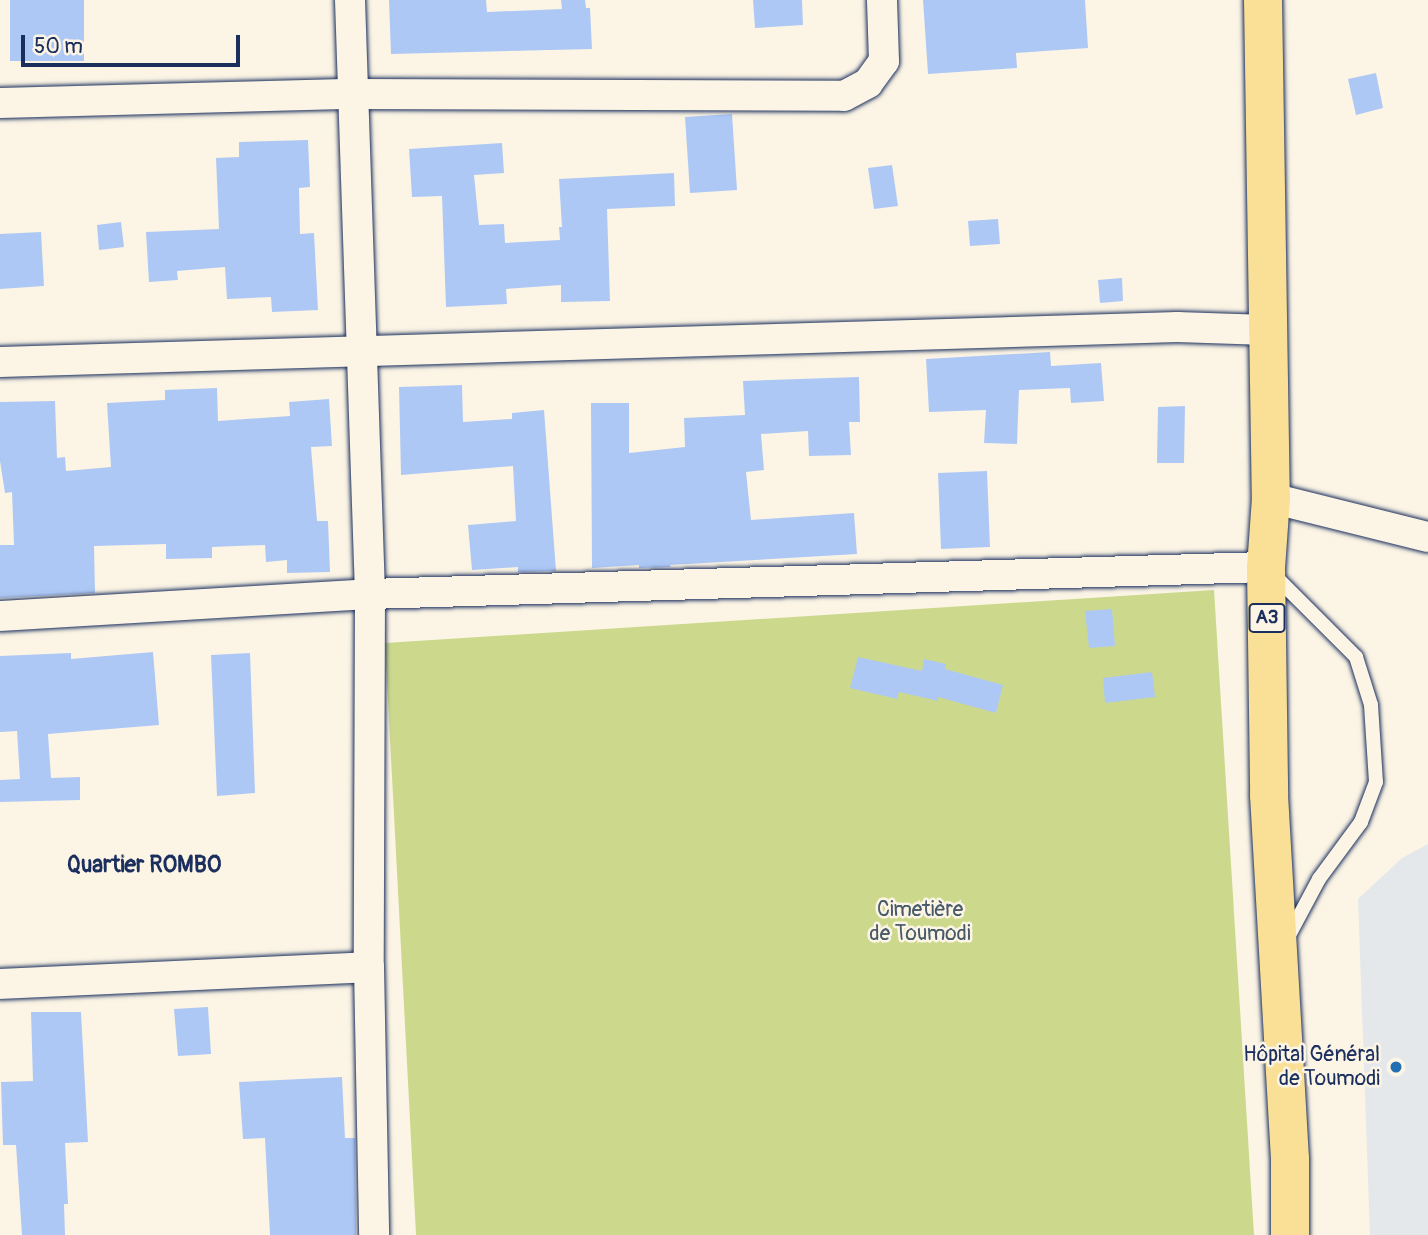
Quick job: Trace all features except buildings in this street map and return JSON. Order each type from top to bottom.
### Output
[{"type":"main road","name":"A3","points":[[1263,0],[1271,498],[1266,567],[1269,794],[1276,958],[1290,1159],[1290,1235]]},
{"type":"street","points":[[350,0],[370,593],[369,967],[374,1235]]},
{"type":"street","points":[[0,103],[354,94],[844,96],[868,83],[884,61],[882,0]]},
{"type":"street","points":[[0,362],[1177,327],[1267,330]]},
{"type":"street","points":[[1271,498],[1428,537]]},
{"type":"street","points":[[0,616],[370,593],[1266,567]]},
{"type":"street","points":[[0,984],[369,967]]},
{"type":"lane","points":[[1266,567],[1356,657],[1371,705],[1376,782],[1361,822],[1319,879],[1276,958]]},
{"type":"shaded area","name":"Hôpital Général de Toumodi","points":[[1428,844],[1428,1235],[1370,1235],[1358,899],[1402,858]]},
{"type":"green space","name":"Cimetière de Toumodi","points":[[1214,590],[1254,1235],[416,1235],[385,643]]},
{"type":"place","name":"Hôpital Général de Toumodi","points":[[1396,1067]]},
{"type":"district","name":"Quartier ROMBO","points":[[144,865]]}]
